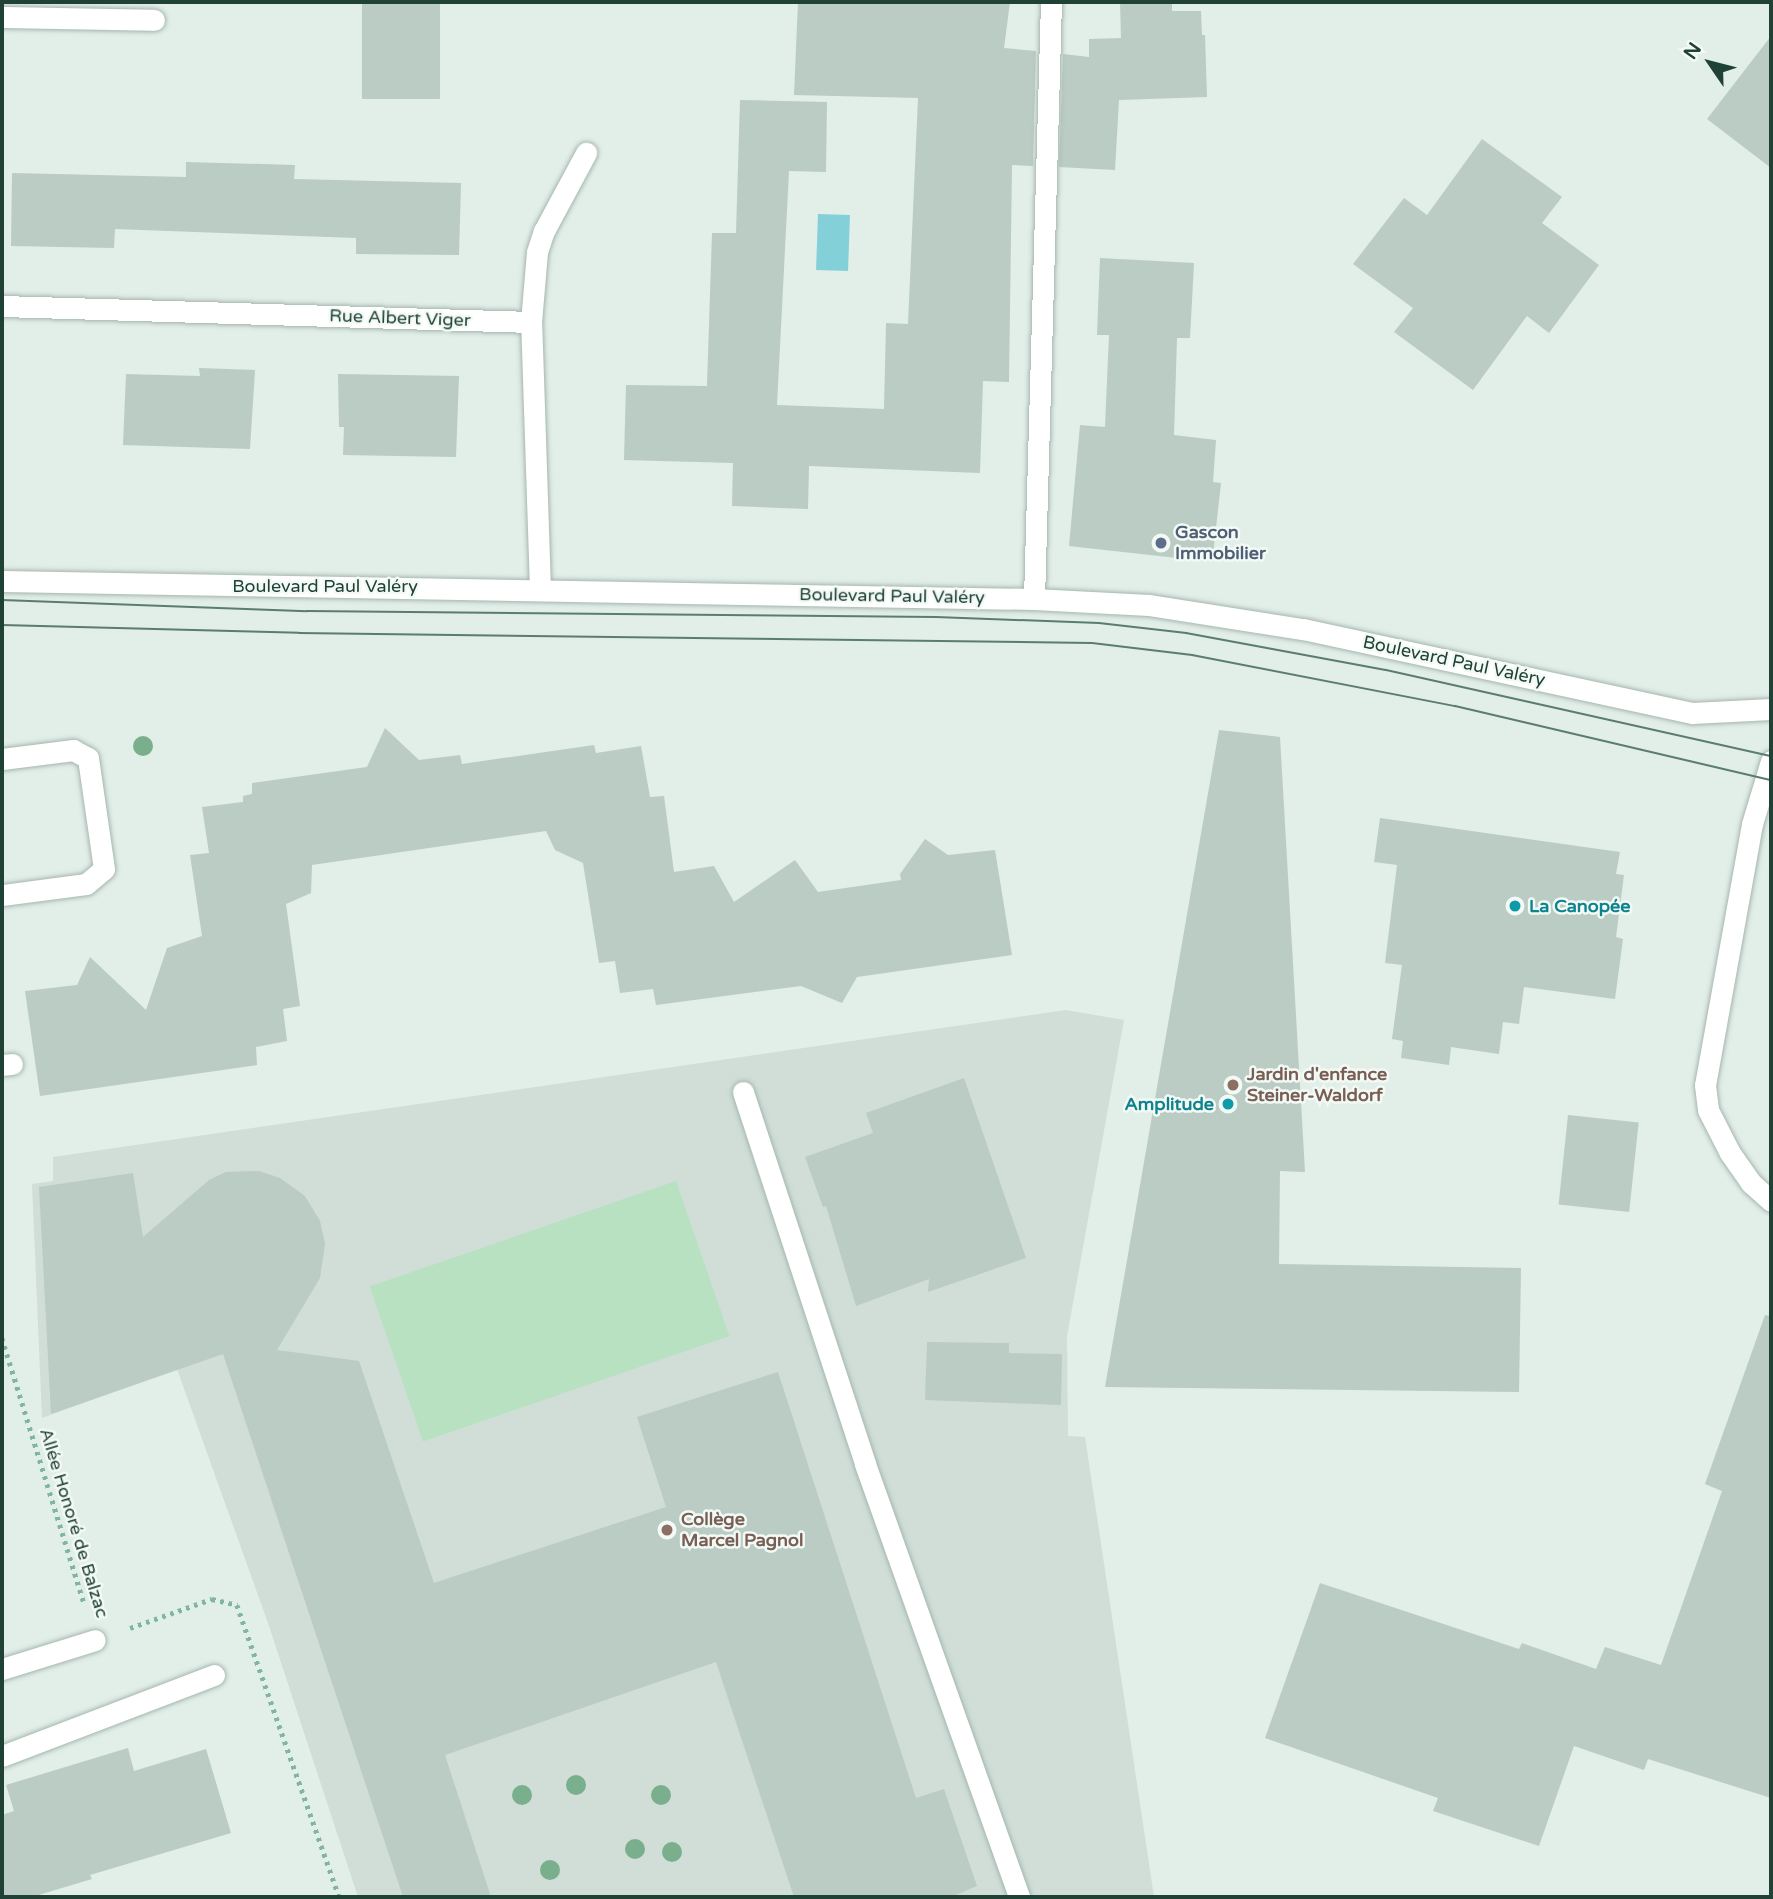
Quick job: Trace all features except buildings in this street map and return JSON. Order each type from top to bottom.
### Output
[{"type":"street","points":[[1034,598],[1051,2]]},
{"type":"street","points":[[2,17],[153,20]]},
{"type":"street","points":[[540,589],[531,321],[537,252],[544,231],[586,153]]},
{"type":"street","name":"Rue Albert Viger","points":[[2,306],[531,321]]},
{"type":"street","name":"Boulevard Paul Valéry","points":[[2,580],[1034,598],[1149,606],[1303,629],[1692,713],[1771,709]]},
{"type":"street","points":[[2,759],[73,750],[88,758],[104,869],[86,884],[2,895]]},
{"type":"street","points":[[1771,761],[1752,824],[1705,1085],[1708,1110],[1730,1153],[1751,1183],[1771,1201]]},
{"type":"street","points":[[743,1092],[865,1464],[1019,1897]]},
{"type":"street","points":[[2,1669],[95,1640]]},
{"type":"street","points":[[2,1756],[214,1675]]},
{"type":"path","name":"Allée Honoré de Balzac","points":[[2,1338],[95,1640],[212,1599],[237,1605],[339,1897]]},
{"type":"shaded area","name":"Collège Marcel Pagnol","points":[[1066,1010],[1124,1020],[1067,1336],[1068,1436],[1085,1437],[1154,1897],[358,1897],[268,1623],[177,1369],[42,1418],[32,1184],[53,1181],[53,1157]]},
{"type":"green space","points":[[676,1181],[729,1336],[423,1442],[370,1286]]},
{"type":"water","points":[[818,214],[850,215],[848,271],[816,270]]},
{"type":"tram line","points":[[2,600],[307,611],[936,617],[1099,623],[1186,633],[1386,670],[1771,756]]},
{"type":"tram line","points":[[2,625],[299,633],[1092,643],[1192,655],[1455,706],[1771,780]]},
{"type":"place","name":"Gascon Immobilier","points":[[1161,543]]},
{"type":"place","name":"La Canopée","points":[[1515,906]]},
{"type":"place","name":"Jardin d'enfance Steiner-Waldorf","points":[[1233,1085]]},
{"type":"place","name":"Amplitude","points":[[1228,1104]]},
{"type":"place","name":"Collège Marcel Pagnol","points":[[667,1530]]}]
